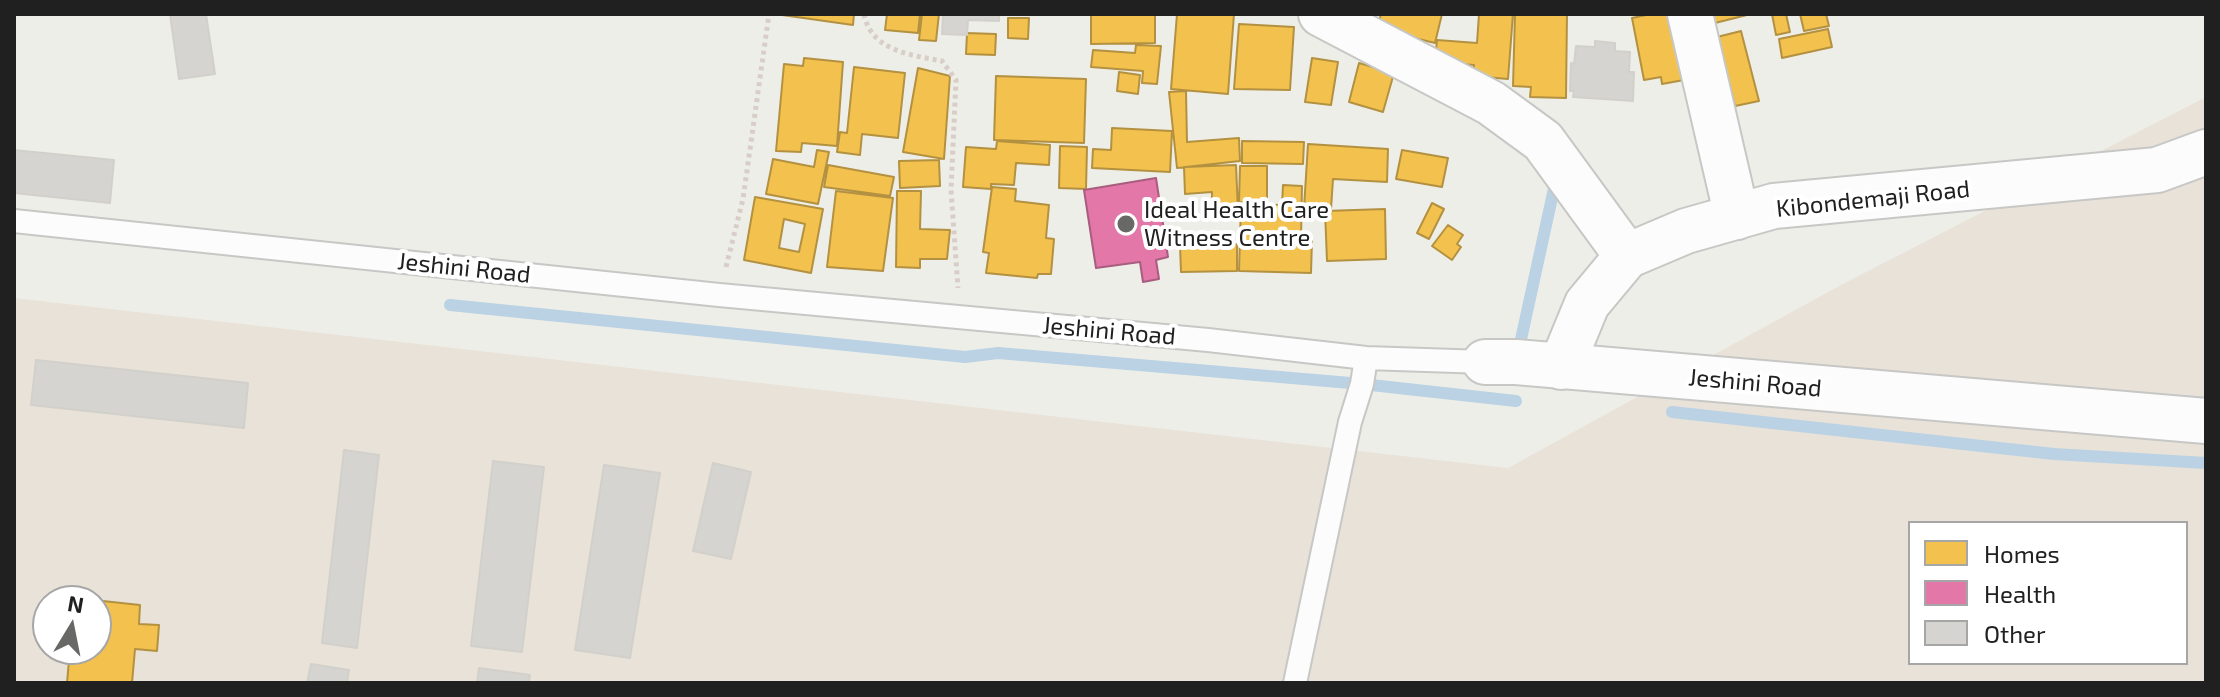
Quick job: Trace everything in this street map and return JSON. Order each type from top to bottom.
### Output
[{"type":"street","points":[[1321,14],[1491,103],[1543,141],[1627,256]]},
{"type":"street","points":[[1690,14],[1737,217]]},
{"type":"street","name":"Kibondemaji Road","points":[[1561,367],[1587,304],[1627,256],[1686,231],[1774,206],[2157,170],[2206,152]]},
{"type":"street","name":"Jeshini Road","points":[[1485,362],[1516,362],[2206,421]]},
{"type":"lane","name":"Jeshini Road","points":[[14,221],[719,295],[1208,340],[1366,358],[1485,362]]},
{"type":"lane","points":[[1295,683],[1366,358]]},
{"type":"path","points":[[719,295],[743,199],[769,14]]},
{"type":"path","points":[[864,14],[867,28],[881,44],[942,61],[956,80],[951,190],[961,317]]},
{"type":"shaded area","points":[[2206,97],[2206,683],[14,683],[14,298],[1508,468],[1839,286]]},
{"type":"building: Homes","points":[[775,14],[854,14],[853,25]]},
{"type":"building: Homes","points":[[887,14],[920,14],[918,33],[885,30]]},
{"type":"building: Homes","points":[[922,14],[939,14],[936,41],[919,40]]},
{"type":"building: Homes","points":[[1091,14],[1155,14],[1155,43],[1091,44]]},
{"type":"building: Homes","points":[[1177,14],[1234,14],[1228,94],[1171,89]]},
{"type":"building: Homes","points":[[1381,14],[1442,14],[1435,43],[1377,29]]},
{"type":"building: Homes","points":[[1479,14],[1513,14],[1508,79],[1473,76],[1474,65],[1435,62],[1437,40],[1477,43]]},
{"type":"building: Homes","points":[[1515,14],[1567,14],[1566,98],[1530,97],[1531,87],[1513,86]]},
{"type":"building: Homes","points":[[1651,14],[1683,14],[1695,78],[1662,84],[1661,77],[1644,80],[1632,18]]},
{"type":"building: Homes","points":[[1712,14],[1751,14],[1715,23]]},
{"type":"building: Homes","points":[[1772,14],[1786,14],[1790,32],[1776,35]]},
{"type":"building: Homes","points":[[1800,14],[1826,14],[1829,26],[1804,31]]},
{"type":"building: Homes","points":[[1008,18],[1029,18],[1028,39],[1008,38]]},
{"type":"building: Homes","points":[[1239,24],[1294,27],[1290,90],[1234,89]]},
{"type":"building: Homes","points":[[1828,29],[1832,47],[1782,58],[1779,39]]},
{"type":"building: Homes","points":[[1741,31],[1759,101],[1735,106],[1717,37]]},
{"type":"building: Homes","points":[[967,33],[996,34],[995,55],[966,54]]},
{"type":"building: Homes","points":[[1136,45],[1161,46],[1157,84],[1142,83],[1143,71],[1091,67],[1093,50],[1135,53]]},
{"type":"building: Homes","points":[[804,58],[843,62],[837,146],[802,143],[801,152],[776,151],[784,64],[803,66]]},
{"type":"building: Homes","points":[[1312,58],[1338,62],[1331,105],[1305,102]]},
{"type":"building: Homes","points":[[1359,63],[1394,73],[1383,112],[1349,102]]},
{"type":"building: Homes","points":[[854,67],[905,73],[898,138],[862,134],[860,155],[837,152],[840,132],[847,133]]},
{"type":"building: Homes","points":[[918,68],[950,76],[944,159],[903,152]]},
{"type":"building: Homes","points":[[1119,72],[1140,75],[1138,94],[1117,91]]},
{"type":"building: Homes","points":[[996,76],[1086,79],[1084,143],[994,140]]},
{"type":"building: Homes","points":[[1186,91],[1187,142],[1239,138],[1240,161],[1177,168],[1169,92]]},
{"type":"building: Homes","points":[[1112,128],[1172,131],[1170,172],[1092,168],[1093,149],[1111,150]]},
{"type":"building: Homes","points":[[997,141],[1050,145],[1049,165],[1016,163],[1014,185],[991,184],[991,189],[963,187],[966,147],[996,149]]},
{"type":"building: Homes","points":[[1242,141],[1304,142],[1303,164],[1242,163]]},
{"type":"building: Homes","points":[[1308,144],[1388,149],[1387,182],[1333,179],[1331,209],[1304,208]]},
{"type":"building: Homes","points":[[1060,146],[1087,147],[1086,189],[1059,188]]},
{"type":"building: Homes","points":[[817,150],[829,152],[818,204],[766,194],[773,159],[814,167]]},
{"type":"building: Homes","points":[[1402,150],[1448,158],[1442,187],[1396,179]]},
{"type":"building: Homes","points":[[939,160],[940,186],[900,188],[899,161]]},
{"type":"building: Homes","points":[[828,165],[894,177],[890,196],[824,187]]},
{"type":"building: Homes","points":[[1236,165],[1238,211],[1212,212],[1212,192],[1185,194],[1184,167]]},
{"type":"building: Homes","points":[[1240,166],[1267,166],[1267,203],[1239,202]]},
{"type":"building: Homes","points":[[1283,185],[1302,186],[1301,240],[1312,240],[1311,273],[1239,271],[1241,204],[1282,205]]},
{"type":"building: Homes","points":[[992,187],[1016,189],[1015,201],[1049,205],[1046,238],[1054,239],[1051,274],[1038,274],[1037,278],[986,273],[989,253],[983,252]]},
{"type":"building: Homes","points":[[836,191],[893,198],[883,271],[827,267]]},
{"type":"building: Homes","points":[[897,191],[921,191],[920,229],[950,230],[947,259],[920,259],[920,268],[896,267]]},
{"type":"building: Homes","points":[[755,197],[823,209],[811,273],[744,260]],"holes":[[[784,219],[805,224],[799,252],[779,248]]]},
{"type":"building: Homes","points":[[1432,203],[1444,209],[1429,239],[1417,233]]},
{"type":"building: Homes","points":[[1385,209],[1386,259],[1327,261],[1325,211]]},
{"type":"building: Homes","points":[[1448,225],[1463,235],[1457,244],[1461,247],[1452,260],[1432,246]]},
{"type":"building: Homes","points":[[1237,244],[1237,271],[1181,272],[1180,245]]},
{"type":"building: Homes","points":[[112,602],[140,605],[139,624],[159,625],[157,651],[135,649],[132,683],[67,683],[69,665],[112,665]]},
{"type":"building: Health","name":"Ideal Health Care Witness Centre","points":[[1156,178],[1168,257],[1156,260],[1159,279],[1143,282],[1140,262],[1096,268],[1084,190]]},
{"type":"building: Other","points":[[170,14],[206,14],[215,74],[179,79]]},
{"type":"building: Other","points":[[943,14],[999,14],[999,21],[968,20],[967,35],[942,34]]},
{"type":"building: Other","points":[[1595,41],[1615,43],[1615,51],[1630,52],[1629,72],[1634,72],[1633,101],[1573,97],[1574,91],[1570,91],[1571,63],[1574,64],[1576,46],[1595,47]]},
{"type":"building: Other","points":[[14,150],[114,160],[110,203],[14,193]]},
{"type":"building: Other","points":[[36,360],[248,383],[244,428],[31,405]]},
{"type":"building: Other","points":[[344,450],[379,455],[357,648],[322,643]]},
{"type":"building: Other","points":[[493,461],[544,467],[522,652],[471,646]]},
{"type":"building: Other","points":[[713,463],[751,472],[731,559],[693,551]]},
{"type":"building: Other","points":[[604,465],[660,473],[630,658],[575,650]]},
{"type":"building: Other","points":[[311,664],[349,670],[347,683],[307,683]]},
{"type":"building: Other","points":[[479,668],[530,675],[529,683],[477,683]]},
{"type":"waterway","points":[[1518,353],[1555,184],[1549,178]]},
{"type":"waterway","points":[[450,305],[965,357],[998,353],[1362,384],[1516,401]]},
{"type":"waterway","points":[[1672,412],[2054,454],[2206,463]]},
{"type":"place","name":"Ideal Health Care Witness Centre","points":[[1126,224]]}]
